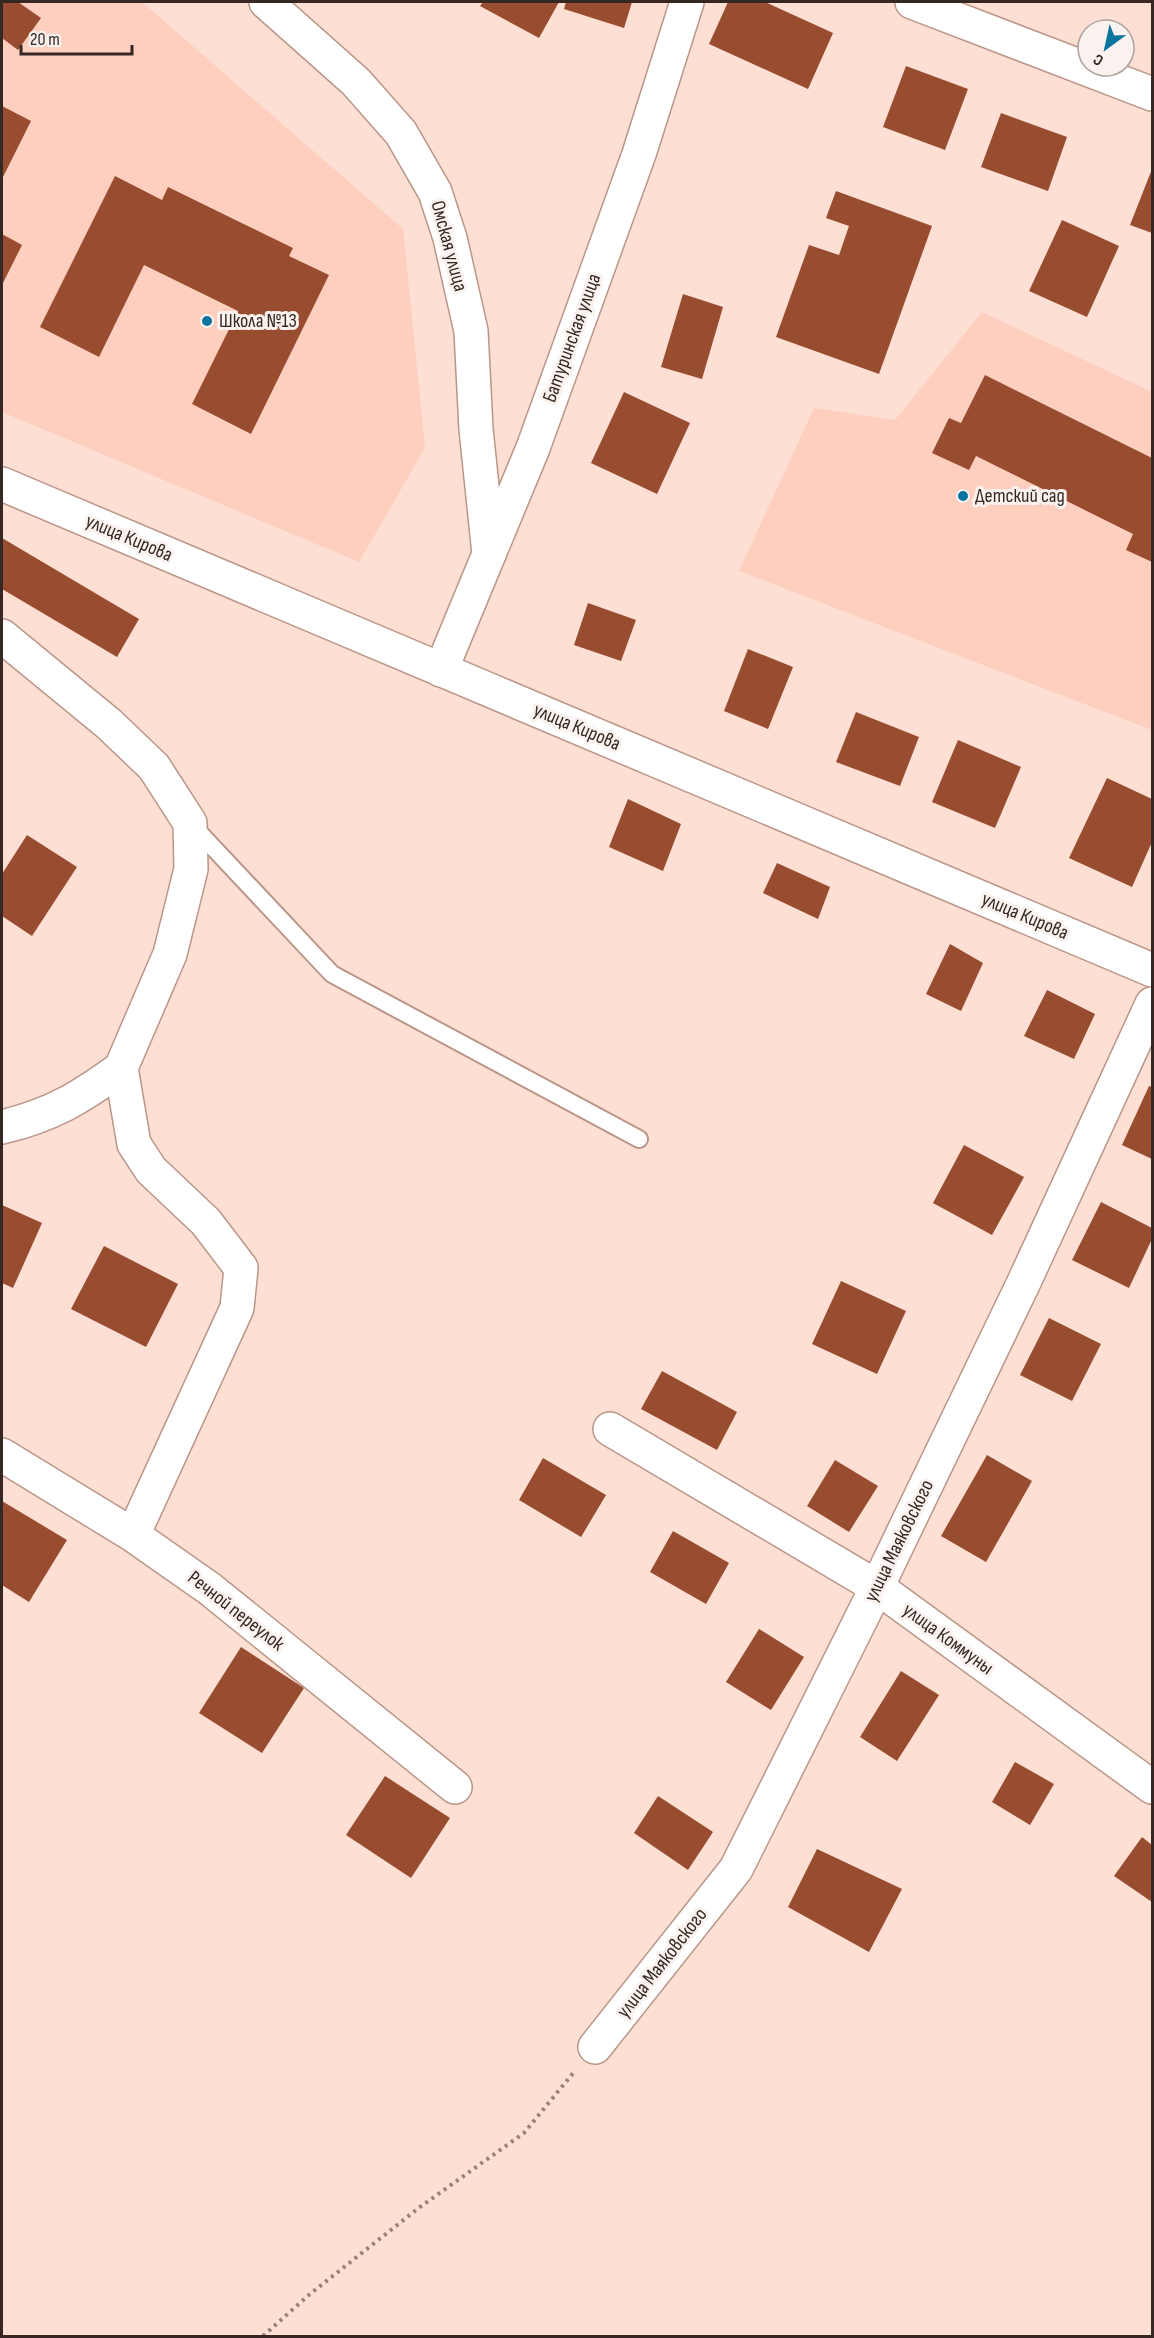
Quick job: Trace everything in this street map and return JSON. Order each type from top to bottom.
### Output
[{"type":"street","name":"Омская улица","points":[[266,2],[356,82],[401,133],[435,192],[450,238],[471,331],[476,429],[489,554]]},
{"type":"street","name":"Батуринская улица","points":[[441,670],[533,448],[639,154],[687,2]]},
{"type":"street","points":[[912,2],[1152,94]]},
{"type":"street","name":"улица Кирова","points":[[2,484],[1152,970]]},
{"type":"street","points":[[2,636],[109,724],[154,768],[190,823],[191,869],[170,954],[122,1068],[134,1144],[151,1170],[206,1222],[241,1268],[237,1308],[133,1534]]},
{"type":"street","name":"улица Маяковского","points":[[595,2047],[736,1869],[877,1587],[1024,1282],[1152,1004]]},
{"type":"street","points":[[2,1127],[39,1118],[89,1091],[122,1068]]},
{"type":"street","name":"улица Коммуны","points":[[610,1429],[877,1587],[1152,1787]]},
{"type":"street","name":"Речной переулок","points":[[2,1455],[133,1534],[210,1589],[455,1787]]},
{"type":"lane","points":[[190,823],[332,974],[639,1139]]},
{"type":"path","points":[[263,2337],[310,2294],[420,2207],[524,2133],[595,2047]]},
{"type":"shaded area","name":"Школа №13","points":[[2,2],[142,2],[403,229],[425,448],[359,562],[2,412]]},
{"type":"shaded area","name":"Детский сад","points":[[982,312],[1152,392],[1152,730],[739,571],[814,408],[895,420]]},
{"type":"building","points":[[2,2],[18,2],[41,18],[18,50],[2,38]]},
{"type":"building","points":[[483,2],[559,2],[539,38],[480,6]]},
{"type":"building","points":[[566,2],[632,2],[624,28],[564,9]]},
{"type":"building","points":[[728,2],[765,2],[833,33],[808,89],[709,44]]},
{"type":"building","points":[[906,66],[968,89],[945,150],[883,127]]},
{"type":"building","points":[[2,106],[31,121],[2,179]]},
{"type":"building","points":[[1001,113],[1067,137],[1048,191],[981,167]]},
{"type":"building","points":[[1152,169],[1152,233],[1130,225]]},
{"type":"building","points":[[115,176],[162,200],[168,187],[293,248],[289,256],[329,275],[251,434],[192,404],[238,311],[144,265],[99,357],[40,327]]},
{"type":"building","points":[[836,191],[932,226],[879,374],[776,337],[809,245],[839,255],[849,226],[826,218]]},
{"type":"building","points":[[1062,220],[1119,246],[1087,317],[1029,291]]},
{"type":"building","points":[[2,234],[22,245],[2,285]]},
{"type":"building","points":[[683,294],[723,307],[702,379],[661,367]]},
{"type":"building","points":[[985,375],[1152,458],[1152,562],[1126,550],[1133,534],[976,456],[969,470],[932,453],[949,418],[961,423]]},
{"type":"building","points":[[624,392],[690,423],[657,494],[591,463]]},
{"type":"building","points":[[2,538],[139,619],[117,657],[2,589]]},
{"type":"building","points":[[588,603],[636,620],[621,661],[574,645]]},
{"type":"building","points":[[748,649],[793,667],[768,729],[724,711]]},
{"type":"building","points":[[856,712],[919,737],[900,786],[836,762]]},
{"type":"building","points":[[958,740],[1021,767],[995,828],[932,802]]},
{"type":"building","points":[[1107,778],[1152,799],[1152,842],[1132,887],[1069,858]]},
{"type":"building","points":[[628,799],[681,824],[663,871],[609,847]]},
{"type":"building","points":[[27,835],[77,867],[32,936],[2,916],[2,874]]},
{"type":"building","points":[[777,863],[830,887],[818,919],[763,893]]},
{"type":"building","points":[[950,944],[983,963],[961,1011],[926,994]]},
{"type":"building","points":[[1047,990],[1095,1014],[1074,1059],[1024,1036]]},
{"type":"building","points":[[1149,1086],[1152,1087],[1152,1159],[1122,1145]]},
{"type":"building","points":[[964,1145],[1024,1177],[992,1235],[933,1203]]},
{"type":"building","points":[[1101,1202],[1152,1228],[1152,1239],[1129,1288],[1072,1260]]},
{"type":"building","points":[[2,1205],[42,1223],[13,1288],[2,1283]]},
{"type":"building","points":[[104,1246],[178,1284],[146,1347],[71,1309]]},
{"type":"building","points":[[841,1281],[906,1311],[877,1374],[812,1344]]},
{"type":"building","points":[[1049,1318],[1101,1344],[1072,1401],[1020,1375]]},
{"type":"building","points":[[662,1371],[737,1412],[717,1450],[641,1409]]},
{"type":"building","points":[[987,1455],[1032,1481],[986,1562],[941,1536]]},
{"type":"building","points":[[543,1458],[606,1495],[581,1537],[519,1500]]},
{"type":"building","points":[[835,1460],[878,1486],[849,1532],[807,1506]]},
{"type":"building","points":[[2,1501],[67,1540],[29,1602],[2,1585]]},
{"type":"building","points":[[673,1531],[729,1563],[706,1604],[650,1572]]},
{"type":"building","points":[[759,1629],[804,1657],[771,1710],[726,1682]]},
{"type":"building","points":[[241,1647],[304,1688],[262,1753],[199,1713]]},
{"type":"building","points":[[901,1671],[939,1695],[897,1761],[860,1737]]},
{"type":"building","points":[[1015,1762],[1054,1784],[1030,1825],[992,1802]]},
{"type":"building","points":[[385,1776],[450,1818],[411,1878],[346,1835]]},
{"type":"building","points":[[658,1796],[713,1832],[688,1870],[634,1833]]},
{"type":"building","points":[[1142,1837],[1152,1845],[1152,1902],[1114,1876]]},
{"type":"building","points":[[817,1849],[902,1889],[869,1952],[788,1907]]},
{"type":"place","name":"Школа №13","points":[[207,321]]},
{"type":"place","name":"Детский сад","points":[[963,496]]}]
